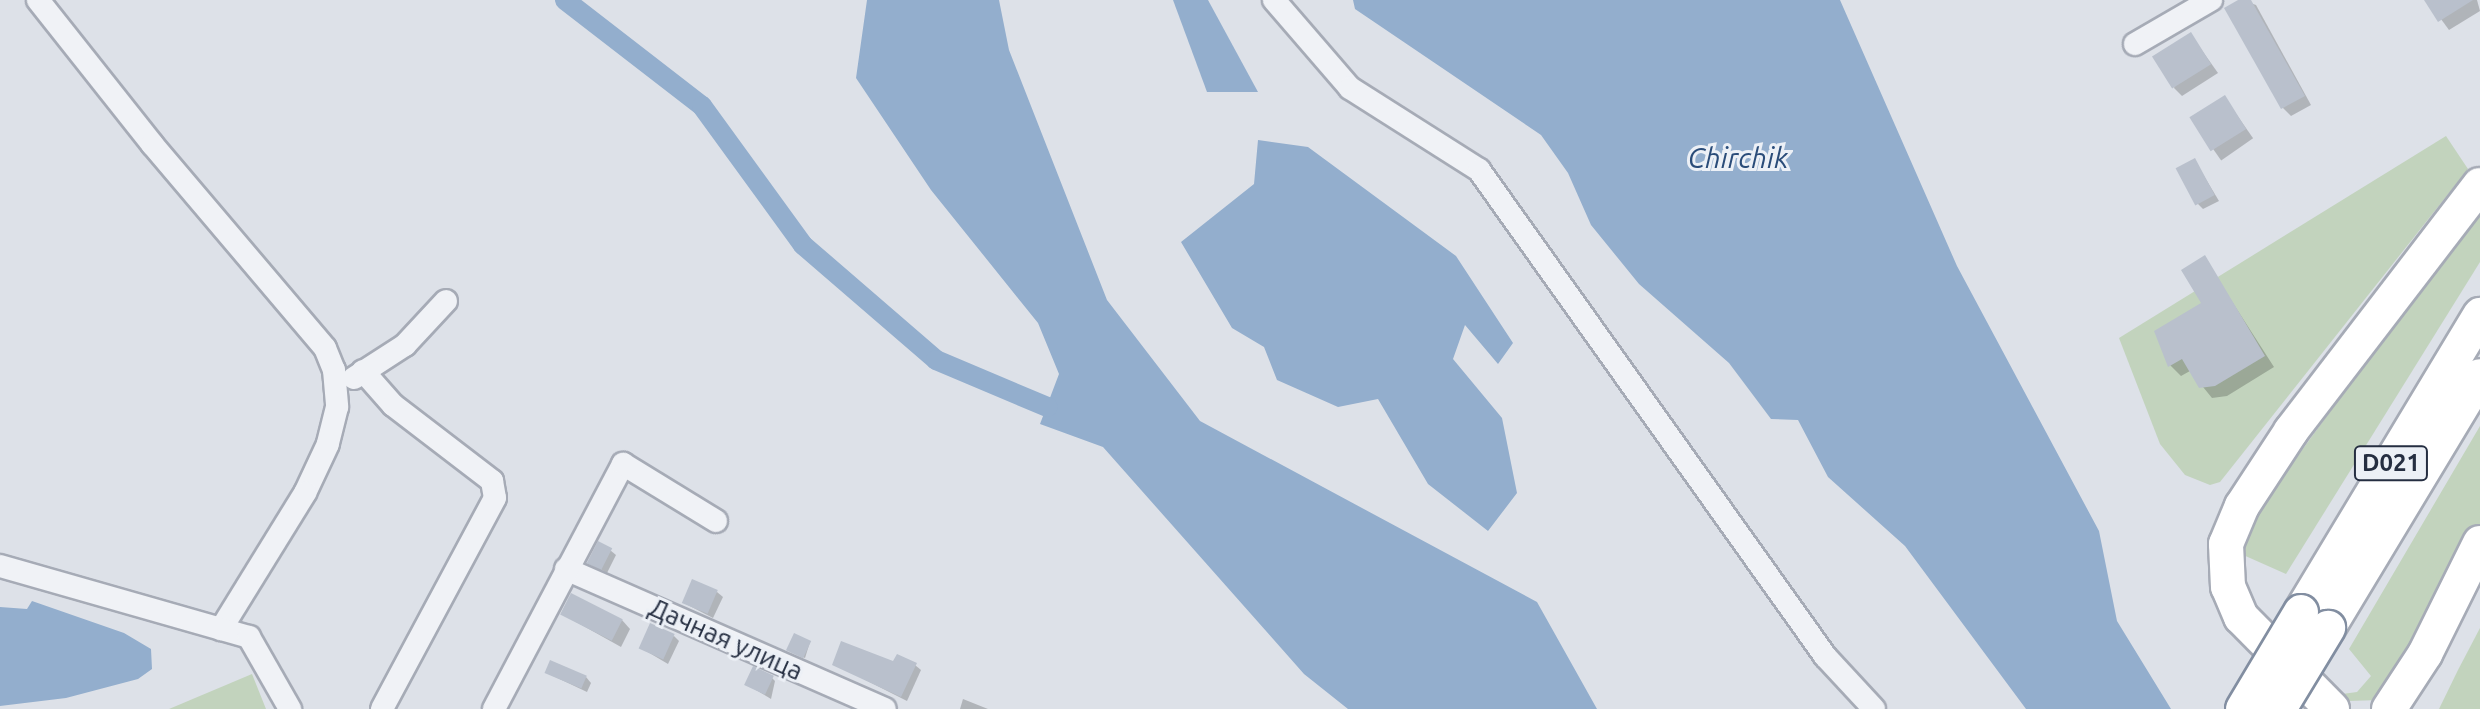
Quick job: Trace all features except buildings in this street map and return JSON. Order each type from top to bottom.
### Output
[{"type":"highway","points":[[2332,709],[2241,617],[2228,587],[2226,544],[2242,506],[2291,431],[2480,185]]},
{"type":"highway","name":"D021","points":[[2279,709],[2315,620],[2480,315]]},
{"type":"highway","name":"D021","points":[[2243,709],[2315,620],[2480,376]]},
{"type":"highway","points":[[2395,707],[2480,543]]},
{"type":"street","points":[[38,0],[325,348],[337,390],[335,423],[305,493],[221,629]]},
{"type":"street","points":[[1274,0],[1350,88],[1479,170],[1825,656],[1874,709]]},
{"type":"street","points":[[2135,44],[2211,0]]},
{"type":"street","points":[[337,390],[405,345],[446,301]]},
{"type":"street","points":[[363,371],[393,405],[492,481],[495,498],[382,709]]},
{"type":"street","points":[[494,709],[623,464],[716,521]]},
{"type":"street","points":[[0,566],[249,637],[290,709]]},
{"type":"street","name":"Дачная улица","points":[[566,569],[885,709]]},
{"type":"green space","points":[[2446,136],[2468,169],[2220,482],[2210,485],[2185,475],[2160,444],[2119,338]]},
{"type":"green space","points":[[2480,207],[2480,262],[2286,574],[2241,554],[2242,537],[2258,510]]},
{"type":"green space","points":[[2480,426],[2480,524],[2434,621],[2380,700],[2348,701],[2335,695],[2357,692],[2371,676],[2349,649]]},
{"type":"green space","points":[[2480,628],[2480,709],[2439,709],[2458,670]]},
{"type":"green space","points":[[252,674],[266,709],[169,709]]},
{"type":"water","points":[[867,0],[999,0],[1009,50],[1107,300],[1200,421],[1537,602],[1597,709],[1348,709],[1304,674],[1103,447],[1040,424],[1059,374],[1038,323],[931,190],[856,78]]},
{"type":"water","points":[[1173,0],[1208,0],[1258,92],[1207,92]]},
{"type":"water","name":"Chirchik","points":[[1353,0],[1840,0],[1957,266],[2099,531],[2117,621],[2171,709],[2026,709],[1905,546],[1828,477],[1798,420],[1771,419],[1729,363],[1639,284],[1591,225],[1568,173],[1541,135],[1355,9]]},
{"type":"water","points":[[1258,140],[1308,147],[1456,256],[1513,343],[1498,364],[1465,325],[1453,359],[1502,418],[1517,493],[1488,531],[1428,484],[1378,399],[1338,407],[1277,380],[1264,347],[1232,328],[1181,242],[1254,184]]},
{"type":"water","points":[[32,601],[124,633],[151,649],[152,669],[138,679],[66,698],[0,706],[0,607],[27,609]]},
{"type":"waterway","points":[[565,0],[702,106],[803,245],[936,360],[1047,407]]}]
